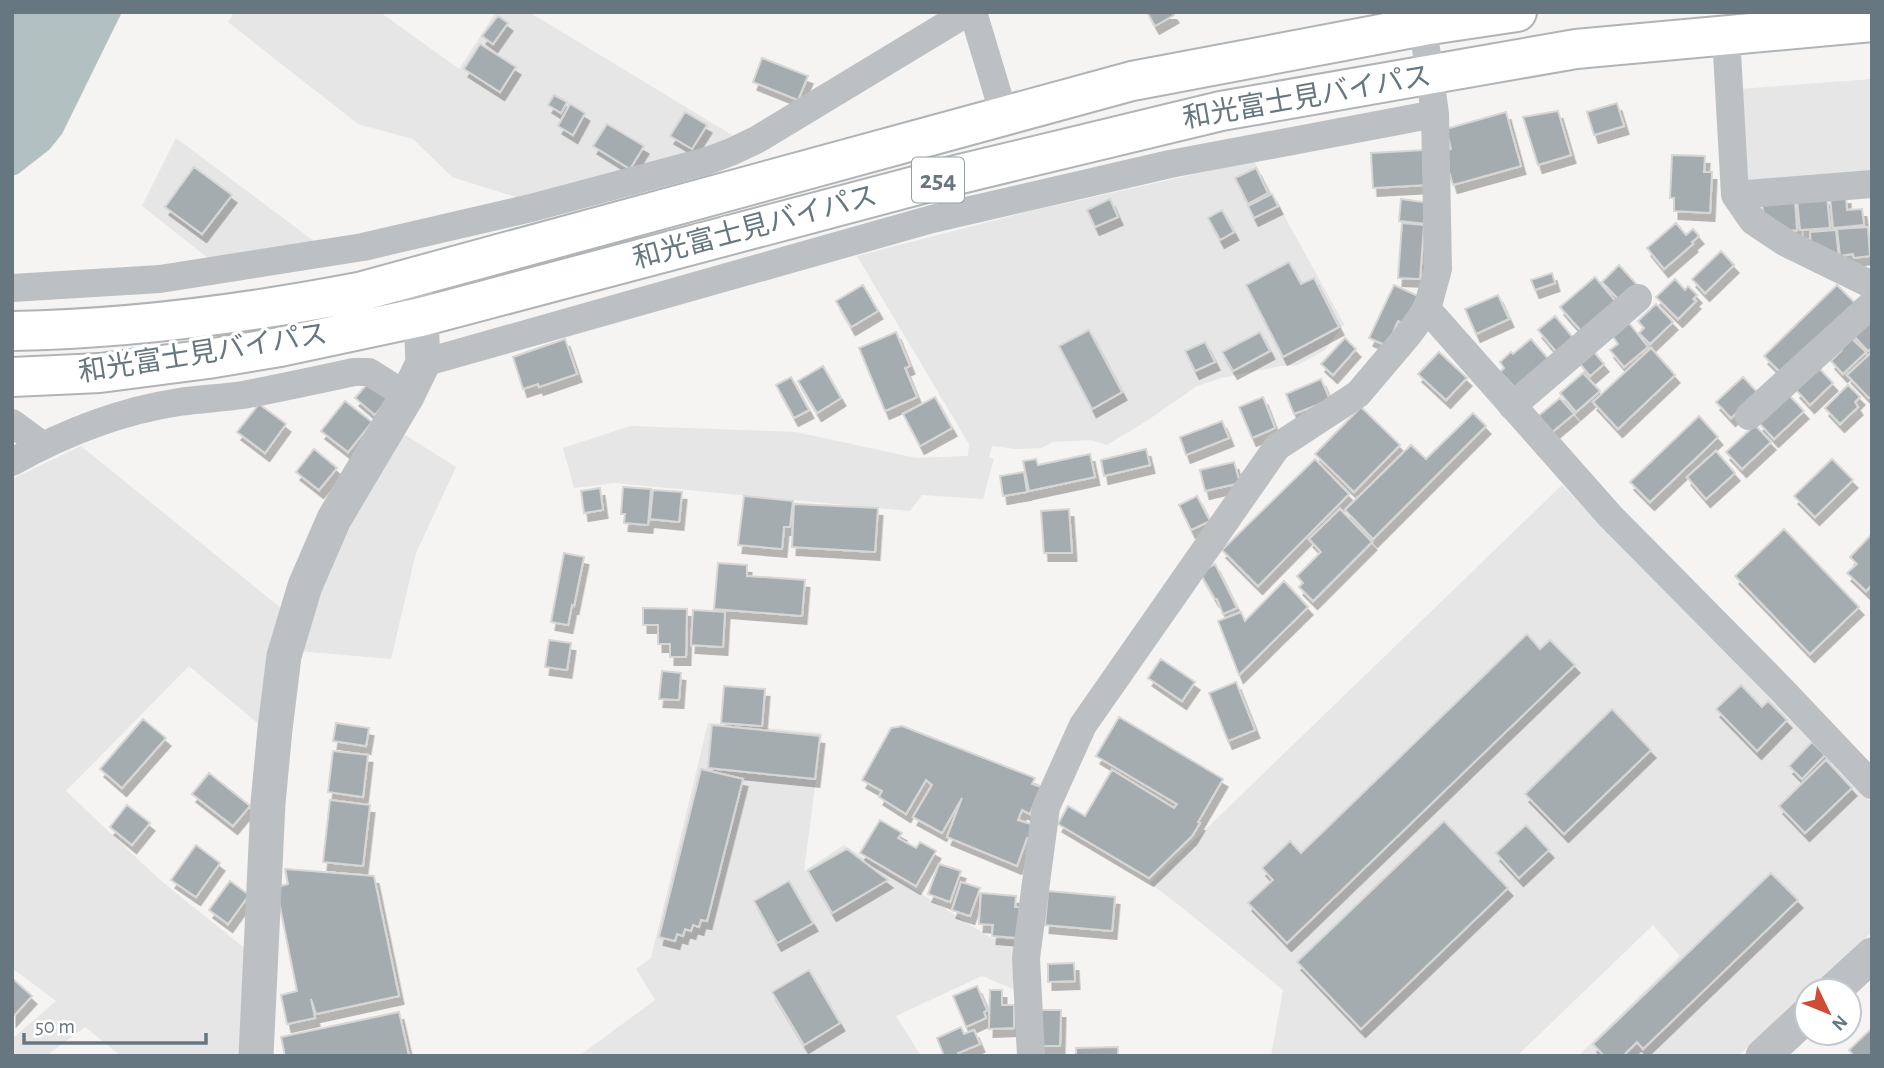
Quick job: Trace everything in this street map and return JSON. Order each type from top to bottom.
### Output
[{"type":"highway","name":"和光富士見バイパス","points":[[12,331],[108,327],[224,316],[359,292],[1132,81],[1422,19],[1517,12]]},
{"type":"highway","name":"和光富士見バイパス","points":[[12,377],[100,373],[208,359],[280,347],[421,317],[956,175],[1221,111],[1576,49],[1872,22]]},
{"type":"street","points":[[12,288],[160,279],[363,247],[531,208],[707,161],[758,139],[970,12],[1004,115]]},
{"type":"street","points":[[1031,1056],[1026,958],[1046,807],[1083,725],[1277,447],[1358,394],[1427,309],[1438,270],[1435,114],[1422,19]]},
{"type":"street","points":[[1726,35],[1735,195],[1753,221],[1786,243],[1872,285]]},
{"type":"street","points":[[423,363],[932,219],[1170,164],[1435,114]]},
{"type":"street","points":[[1735,195],[1872,184]]},
{"type":"street","points":[[256,1056],[268,803],[284,656],[305,586],[334,519],[407,396],[423,363],[421,317],[410,279]]},
{"type":"street","points":[[1512,406],[1637,298]]},
{"type":"street","points":[[1749,416],[1872,304]]},
{"type":"street","points":[[1427,309],[1611,517],[1872,785]]},
{"type":"street","points":[[12,462],[42,445],[146,408],[241,395],[354,372],[369,372],[407,396]]},
{"type":"street","points":[[12,423],[42,445]]},
{"type":"street","points":[[1848,977],[1872,955]]},
{"type":"street","points":[[1763,1056],[1793,1028]]},
{"type":"shaded area","points":[[12,12],[122,12],[62,134],[49,150],[12,176]]},
{"type":"shaded area","points":[[234,12],[380,12],[459,69],[496,12],[529,12],[732,135],[716,147],[522,199],[452,177],[413,139],[358,124],[228,22]]},
{"type":"shaded area","points":[[1872,79],[1872,178],[1752,187],[1744,180],[1739,89]]},
{"type":"shaded area","points":[[176,138],[318,244],[217,265],[142,206]]},
{"type":"shaded area","points":[[1254,161],[1344,324],[1325,350],[1298,365],[1221,378],[1197,386],[1107,445],[1091,440],[1053,442],[1041,448],[992,446],[989,457],[994,459],[983,499],[922,495],[910,511],[615,483],[574,488],[563,448],[630,426],[796,432],[916,458],[968,456],[969,444],[857,256],[1031,211]]},
{"type":"shaded area","points":[[402,433],[456,467],[416,553],[391,659],[299,651],[341,532]]},
{"type":"shaded area","points":[[81,446],[281,608],[261,726],[189,666],[66,791],[160,880],[246,949],[241,1056],[121,1056],[85,1027],[46,1056],[12,1056],[12,1039],[56,1001],[12,968],[12,479]]},
{"type":"shaded area","points":[[1562,485],[1872,804],[1872,932],[1823,977],[1793,977],[1793,1005],[1738,1056],[1578,1056],[1680,956],[1653,925],[1517,1056],[1271,1056],[1283,990],[1150,883]]},
{"type":"shaded area","points":[[708,723],[822,733],[804,871],[844,845],[993,939],[1020,941],[1016,990],[982,976],[896,1016],[921,1056],[579,1056],[655,1000],[636,969],[651,958]]},
{"type":"building","points":[[1147,12],[1172,12],[1174,15],[1155,26]]},
{"type":"building","points":[[498,16],[508,23],[493,44],[482,36]]},
{"type":"building","points":[[480,44],[516,67],[500,92],[464,69]]},
{"type":"building","points":[[762,58],[808,76],[798,100],[753,82]]},
{"type":"building","points":[[554,95],[567,102],[561,113],[548,105]]},
{"type":"building","points":[[1617,103],[1624,126],[1594,135],[1587,112]]},
{"type":"building","points":[[570,104],[585,113],[573,135],[558,126]]},
{"type":"building","points":[[1558,111],[1571,155],[1538,165],[1523,117]]},
{"type":"building","points":[[685,112],[707,125],[692,149],[670,136]]},
{"type":"building","points":[[1506,112],[1521,166],[1453,185],[1447,165],[1446,151],[1451,149],[1446,129]]},
{"type":"building","points":[[607,124],[644,146],[630,169],[593,146]]},
{"type":"building","points":[[1425,150],[1427,185],[1373,188],[1371,153]]},
{"type":"building","points":[[1672,155],[1705,156],[1704,172],[1712,172],[1710,213],[1674,211],[1674,198],[1670,198]]},
{"type":"building","points":[[194,167],[232,195],[202,234],[165,207]]},
{"type":"building","points":[[1256,168],[1268,193],[1248,204],[1235,178]]},
{"type":"building","points":[[1272,194],[1278,206],[1254,218],[1248,206]]},
{"type":"building","points":[[1846,196],[1847,210],[1862,209],[1864,225],[1833,228],[1830,197]]},
{"type":"building","points":[[1827,197],[1830,228],[1800,230],[1797,199]]},
{"type":"building","points":[[1110,199],[1118,217],[1095,227],[1087,210]]},
{"type":"building","points":[[1401,199],[1430,203],[1427,224],[1399,221]]},
{"type":"building","points":[[1795,200],[1797,230],[1779,232],[1764,220],[1762,202]]},
{"type":"building","points":[[1222,210],[1234,232],[1220,240],[1208,218]]},
{"type":"building","points":[[1402,223],[1424,225],[1420,279],[1398,278]]},
{"type":"building","points":[[1676,223],[1686,235],[1693,229],[1699,236],[1664,269],[1647,248]]},
{"type":"building","points":[[1868,227],[1870,256],[1840,256],[1837,229]]},
{"type":"building","points":[[1836,230],[1839,259],[1811,248],[1810,232]]},
{"type":"building","points":[[1721,251],[1734,265],[1705,293],[1692,279]]},
{"type":"building","points":[[1289,262],[1301,284],[1314,278],[1339,327],[1283,357],[1246,285]]},
{"type":"building","points":[[1619,265],[1639,287],[1622,303],[1602,282]]},
{"type":"building","points":[[1552,273],[1555,283],[1535,290],[1531,280]]},
{"type":"building","points":[[1595,277],[1617,303],[1582,332],[1560,307]]},
{"type":"building","points":[[1675,279],[1685,290],[1688,286],[1697,295],[1693,299],[1696,301],[1678,319],[1656,297]]},
{"type":"building","points":[[863,285],[878,311],[851,327],[836,301]]},
{"type":"building","points":[[1394,285],[1418,296],[1405,324],[1398,321],[1387,346],[1369,338]]},
{"type":"building","points":[[1837,285],[1856,304],[1783,375],[1764,356]]},
{"type":"building","points":[[1498,295],[1509,319],[1476,334],[1465,309]]},
{"type":"building","points":[[1656,304],[1673,322],[1650,344],[1639,333],[1644,328],[1638,321]]},
{"type":"building","points":[[1555,316],[1576,341],[1559,355],[1538,330]]},
{"type":"building","points":[[1872,319],[1872,348],[1868,351],[1850,332]]},
{"type":"building","points":[[1629,323],[1648,347],[1624,367],[1610,350],[1618,344],[1613,337]]},
{"type":"building","points":[[1089,330],[1122,392],[1092,409],[1059,346]]},
{"type":"building","points":[[896,332],[910,366],[905,368],[917,397],[885,411],[859,348]]},
{"type":"building","points":[[1260,332],[1270,351],[1233,371],[1222,352]]},
{"type":"building","points":[[1848,335],[1866,352],[1843,374],[1831,361],[1842,350],[1837,345]]},
{"type":"building","points":[[1345,338],[1356,349],[1333,375],[1321,364]]},
{"type":"building","points":[[565,339],[577,374],[539,387],[538,384],[523,389],[513,357]]},
{"type":"building","points":[[1531,339],[1551,362],[1518,391],[1500,372],[1504,368],[1500,362]]},
{"type":"building","points":[[1205,342],[1215,362],[1195,371],[1185,351]]},
{"type":"building","points":[[1651,348],[1675,375],[1618,429],[1593,402]]},
{"type":"building","points":[[1439,352],[1467,378],[1446,400],[1418,374]]},
{"type":"building","points":[[1594,352],[1604,364],[1590,376],[1580,364]]},
{"type":"building","points":[[1872,352],[1872,396],[1869,398],[1847,375]]},
{"type":"building","points":[[823,366],[841,398],[817,413],[798,381]]},
{"type":"building","points":[[1819,368],[1833,383],[1810,405],[1796,390]]},
{"type":"building","points":[[1583,373],[1600,391],[1576,412],[1560,393]]},
{"type":"building","points":[[791,377],[809,410],[794,418],[776,385]]},
{"type":"building","points":[[1743,377],[1758,393],[1731,418],[1716,402]]},
{"type":"building","points":[[1321,379],[1330,400],[1294,414],[1286,394]]},
{"type":"building","points":[[368,383],[388,399],[375,415],[355,398]]},
{"type":"building","points":[[1848,385],[1860,397],[1855,402],[1858,407],[1840,424],[1825,408]]},
{"type":"building","points":[[1788,394],[1804,411],[1774,439],[1759,423]]},
{"type":"building","points":[[935,397],[952,428],[920,446],[903,414]]},
{"type":"building","points":[[1263,397],[1275,428],[1252,438],[1239,407]]},
{"type":"building","points":[[1560,398],[1574,414],[1551,433],[1537,417]]},
{"type":"building","points":[[345,401],[372,422],[348,452],[321,431]]},
{"type":"building","points":[[259,404],[286,424],[265,453],[237,432]]},
{"type":"building","points":[[1361,407],[1400,445],[1354,492],[1315,454]]},
{"type":"building","points":[[1473,413],[1486,426],[1373,539],[1345,510],[1411,445],[1426,459]]},
{"type":"building","points":[[1699,416],[1718,437],[1650,502],[1630,482]]},
{"type":"building","points":[[1222,421],[1229,438],[1186,455],[1180,437]]},
{"type":"building","points":[[1755,425],[1771,442],[1742,469],[1726,452]]},
{"type":"building","points":[[314,449],[337,468],[319,490],[296,472]]},
{"type":"building","points":[[1146,449],[1150,465],[1104,476],[1101,460]]},
{"type":"building","points":[[1716,451],[1735,473],[1706,499],[1687,477]]},
{"type":"building","points":[[1090,454],[1095,477],[1029,491],[1023,461],[1036,459],[1038,465]]},
{"type":"building","points":[[1315,459],[1349,494],[1258,586],[1222,550]]},
{"type":"building","points":[[1832,459],[1853,480],[1815,517],[1794,496]]},
{"type":"building","points":[[1234,462],[1240,483],[1205,491],[1200,470]]},
{"type":"building","points":[[1024,472],[1027,492],[1003,496],[1000,476]]},
{"type":"building","points":[[623,487],[651,489],[648,525],[624,523],[625,514],[621,514]]},
{"type":"building","points":[[600,488],[603,510],[584,513],[581,491]]},
{"type":"building","points":[[653,490],[682,492],[679,522],[650,519]]},
{"type":"building","points":[[744,496],[793,501],[790,527],[784,527],[782,549],[738,545]]},
{"type":"building","points":[[1197,496],[1210,521],[1191,530],[1179,505]]},
{"type":"building","points":[[794,504],[878,508],[875,552],[792,547]]},
{"type":"building","points":[[1069,509],[1072,553],[1044,553],[1041,511]]},
{"type":"building","points":[[1340,509],[1372,542],[1313,601],[1299,587],[1303,583],[1297,576],[1321,552],[1309,539]]},
{"type":"building","points":[[1784,529],[1859,607],[1810,654],[1735,576]]},
{"type":"building","points":[[1872,534],[1872,585],[1866,591],[1847,573],[1857,564],[1850,557]]},
{"type":"building","points":[[564,553],[584,557],[568,625],[551,622]]},
{"type":"building","points":[[718,563],[747,565],[747,576],[805,580],[802,616],[714,609]]},
{"type":"building","points":[[1215,564],[1237,608],[1223,614],[1217,599],[1200,573]]},
{"type":"building","points":[[1284,581],[1308,607],[1239,675],[1218,621],[1241,612],[1245,621]]},
{"type":"building","points":[[643,608],[687,609],[686,657],[670,657],[670,644],[658,644],[658,625],[643,625]]},
{"type":"building","points":[[693,610],[725,612],[723,647],[691,645]]},
{"type":"building","points":[[1527,634],[1540,649],[1550,640],[1575,665],[1287,943],[1248,903],[1273,880],[1262,868],[1290,841],[1301,853]]},
{"type":"building","points":[[549,640],[571,643],[567,670],[545,667]]},
{"type":"building","points":[[1161,659],[1195,682],[1182,701],[1148,678]]},
{"type":"building","points":[[662,671],[681,673],[679,700],[659,699]]},
{"type":"building","points":[[1236,682],[1255,730],[1228,741],[1209,693]]},
{"type":"building","points":[[1741,685],[1762,707],[1768,701],[1787,720],[1757,751],[1716,709]]},
{"type":"building","points":[[724,686],[765,689],[762,726],[721,723]]},
{"type":"building","points":[[1612,709],[1651,750],[1564,834],[1525,794]]},
{"type":"building","points":[[1119,717],[1223,779],[1192,836],[1149,878],[1058,824],[1068,806],[1085,816],[1112,770],[1174,808],[1177,804],[1096,756]]},
{"type":"building","points":[[143,719],[166,738],[122,788],[100,769]]},
{"type":"building","points":[[336,723],[369,728],[366,746],[333,741]]},
{"type":"building","points":[[712,725],[820,736],[815,779],[708,768]]},
{"type":"building","points":[[902,726],[1035,778],[1032,784],[1041,787],[1030,814],[1022,810],[1018,820],[1034,825],[1031,839],[1027,838],[1017,866],[947,837],[962,798],[942,833],[913,817],[932,785],[926,780],[906,814],[879,797],[882,791],[862,780],[891,728]]},
{"type":"building","points":[[1812,742],[1825,755],[1802,779],[1789,766]]},
{"type":"building","points":[[333,751],[368,755],[363,797],[328,792]]},
{"type":"building","points":[[1826,760],[1852,788],[1805,833],[1779,806]]},
{"type":"building","points":[[701,769],[743,779],[707,921],[701,920],[699,927],[693,925],[691,931],[685,929],[683,936],[677,934],[675,941],[659,937]]},
{"type":"building","points":[[209,773],[250,806],[233,826],[192,794]]},
{"type":"building","points":[[330,800],[370,805],[363,866],[323,862]]},
{"type":"building","points":[[127,805],[150,823],[132,845],[110,827]]},
{"type":"building","points":[[880,820],[902,833],[898,838],[916,848],[920,842],[936,851],[916,886],[860,853]]},
{"type":"building","points":[[1444,821],[1508,888],[1361,1029],[1297,962]]},
{"type":"building","points":[[1526,825],[1549,850],[1519,878],[1496,853]]},
{"type":"building","points":[[196,845],[220,863],[196,897],[171,880]]},
{"type":"building","points":[[847,849],[888,880],[832,913],[808,871]]},
{"type":"building","points":[[939,864],[961,871],[950,902],[928,894]]},
{"type":"building","points":[[285,869],[374,876],[399,996],[316,1014],[311,999],[315,1018],[287,1024],[281,995],[297,991],[276,887],[288,884]]},
{"type":"building","points":[[1771,873],[1798,900],[1643,1049],[1637,1042],[1623,1056],[1604,1056],[1593,1044]]},
{"type":"building","points":[[230,881],[249,895],[228,924],[209,910]]},
{"type":"building","points":[[789,881],[813,923],[777,943],[754,901]]},
{"type":"building","points":[[961,882],[980,888],[970,916],[952,910]]},
{"type":"building","points":[[1048,891],[1115,897],[1112,931],[1045,925]]},
{"type":"building","points":[[981,893],[1016,896],[1015,907],[1020,907],[1018,938],[992,936],[993,925],[979,924]]},
{"type":"building","points":[[1074,963],[1075,981],[1048,982],[1048,964]]},
{"type":"building","points":[[809,970],[840,1023],[804,1045],[772,992]]},
{"type":"building","points":[[12,978],[32,996],[12,1018]]},
{"type":"building","points":[[977,986],[987,1010],[984,1012],[986,1018],[966,1027],[953,996]]},
{"type":"building","points":[[990,990],[1002,990],[1002,1005],[1014,1005],[1014,1028],[989,1029]]},
{"type":"building","points":[[1039,1010],[1061,1010],[1060,1046],[1038,1046]]},
{"type":"building","points":[[399,1012],[409,1056],[285,1056],[281,1037]]},
{"type":"building","points":[[961,1027],[964,1034],[974,1030],[980,1044],[958,1053],[959,1056],[944,1056],[937,1038]]},
{"type":"building","points":[[1872,1028],[1872,1056],[1854,1056],[1849,1050],[1852,1047],[1863,1047],[1863,1037]]},
{"type":"building","points":[[1118,1047],[1118,1056],[1076,1056],[1076,1048]]}]
